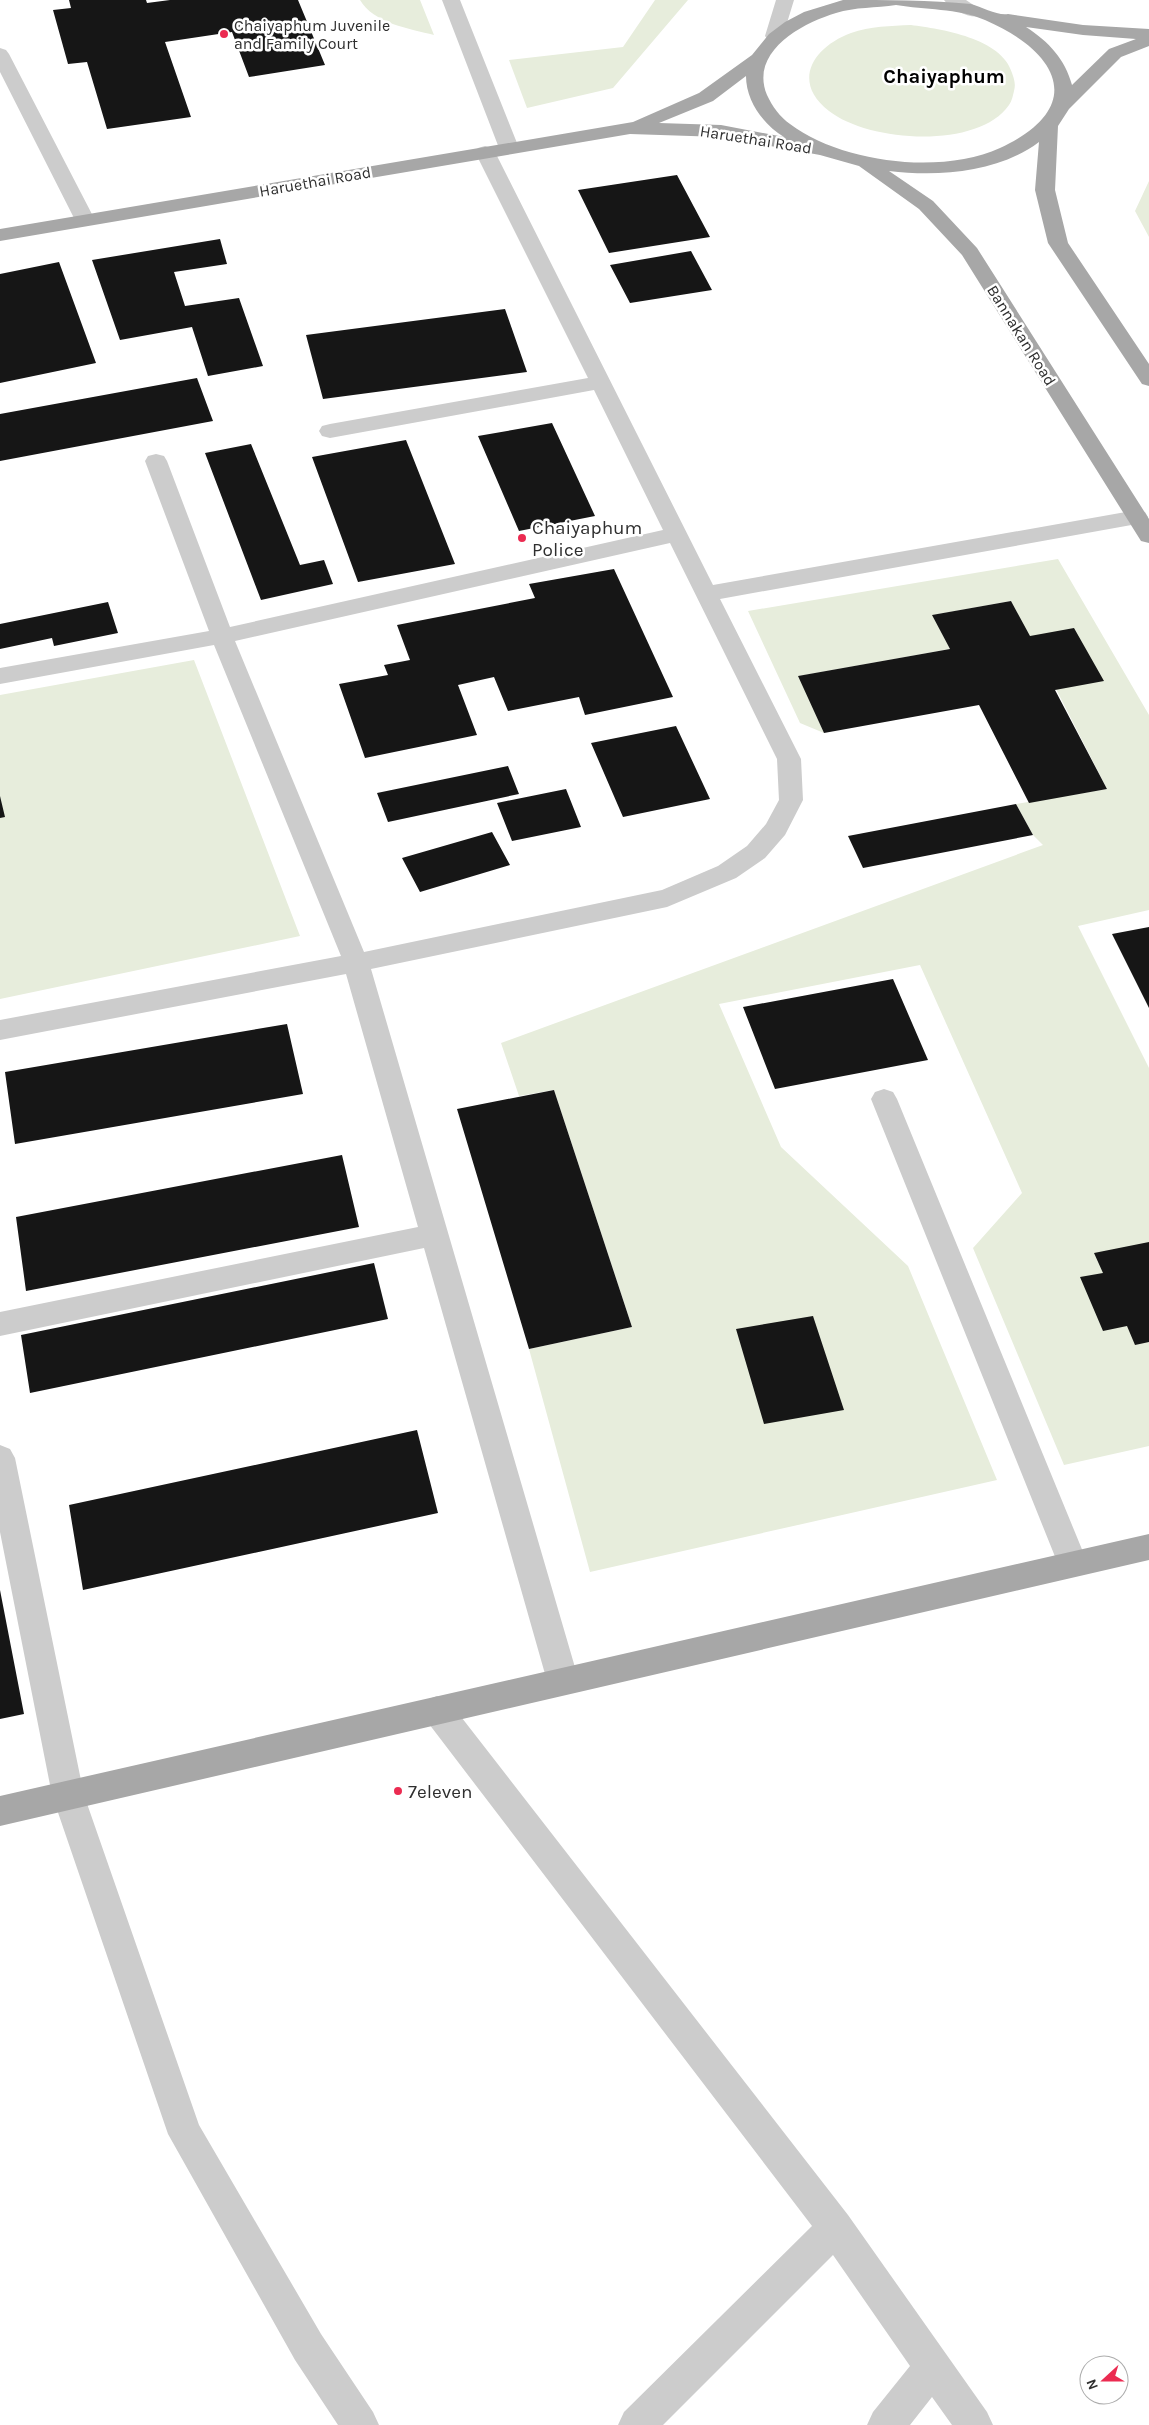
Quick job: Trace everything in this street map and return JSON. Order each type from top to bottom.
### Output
[{"type":"main road","points":[[1149,34],[1083,30],[982,14],[944,4],[896,0],[848,4],[806,17],[774,36],[757,59],[754,83],[764,108],[787,131],[821,149],[863,162],[910,168],[952,166],[991,159],[1024,146],[1049,127],[1063,105],[1115,53],[1149,40]]},
{"type":"main road","points":[[982,14],[1027,34],[1053,58],[1064,81],[1063,105]]},
{"type":"main road","name":"Haruethai Road","points":[[630,128],[706,97],[757,59]]},
{"type":"main road","points":[[1049,127],[1045,190],[1058,243],[1149,380]]},
{"type":"main road","name":"Haruethai Road","points":[[0,235],[630,128],[721,131],[821,149]]},
{"type":"main road","name":"Bannakan Road","points":[[863,162],[926,205],[970,252],[1149,536]]},
{"type":"main road","points":[[0,1811],[1149,1546]]},
{"type":"street","points":[[451,0],[509,148]]},
{"type":"street","points":[[774,36],[786,0]]},
{"type":"street","points":[[953,0],[982,14]]},
{"type":"street","points":[[0,54],[84,220]]},
{"type":"street","points":[[0,1030],[356,963],[667,898],[727,872],[756,852],[776,829],[791,800],[789,760],[486,152]]},
{"type":"street","points":[[330,431],[601,382]]},
{"type":"street","points":[[156,461],[222,636],[356,963],[563,1681]]},
{"type":"street","points":[[706,594],[1137,517]]},
{"type":"street","points":[[0,676],[222,636],[677,534]]},
{"type":"street","points":[[884,1099],[1073,1564]]},
{"type":"street","points":[[0,1324],[434,1234]]},
{"type":"street","points":[[2,1478],[68,1795],[185,2134],[308,2347],[360,2425]]},
{"type":"street","points":[[437,1710],[835,2228],[974,2425]]},
{"type":"street","points":[[637,2425],[835,2228]]},
{"type":"street","points":[[886,2425],[933,2367]]},
{"type":"green space","points":[[360,0],[420,0],[434,35],[383,20],[366,8]]},
{"type":"green space","points":[[655,0],[688,0],[613,88],[527,108],[509,60],[623,47]]},
{"type":"green space","points":[[911,25],[938,29],[969,37],[984,43],[996,51],[1006,61],[1014,79],[1015,88],[1009,105],[994,119],[973,129],[949,135],[922,136],[895,135],[869,129],[847,121],[829,111],[817,100],[811,89],[809,77],[811,66],[826,47],[838,39],[858,31]]},
{"type":"green space","points":[[1149,181],[1149,237],[1135,211]]},
{"type":"green space","points":[[1058,559],[1149,715],[1149,910],[1078,926],[1149,1068],[1149,1446],[1064,1465],[973,1248],[1022,1193],[920,965],[719,1004],[781,1147],[908,1266],[997,1480],[590,1572],[529,1349],[632,1327],[554,1090],[519,1096],[501,1043],[1043,845],[1033,835],[1016,804],[1107,789],[1011,601],[933,615],[950,649],[799,676],[824,733],[800,723],[748,611]]},
{"type":"green space","points":[[194,660],[300,936],[0,999],[0,695]]},
{"type":"building","points":[[69,0],[146,0],[147,3],[170,0],[298,0],[325,65],[249,77],[232,32],[165,42],[191,117],[107,129],[87,62],[68,64],[53,10],[71,8]]},
{"type":"building","points":[[677,175],[710,237],[609,253],[578,190]]},
{"type":"building","points":[[220,239],[227,264],[174,272],[185,306],[239,298],[263,366],[208,376],[192,327],[120,340],[92,260]]},
{"type":"building","points":[[691,251],[712,290],[630,303],[610,265]]},
{"type":"building","points":[[59,262],[96,363],[0,383],[0,274]]},
{"type":"building","points":[[505,309],[527,372],[323,399],[306,335]]},
{"type":"building","points":[[197,378],[213,421],[0,461],[0,414]]},
{"type":"building","points":[[552,423],[595,516],[519,531],[478,436]]},
{"type":"building","points":[[406,440],[455,564],[358,582],[312,457]]},
{"type":"building","points":[[251,444],[300,565],[324,560],[333,584],[261,600],[205,453]]},
{"type":"building","points":[[614,569],[673,697],[585,715],[579,697],[508,711],[494,677],[458,685],[477,735],[365,758],[339,684],[388,675],[384,665],[410,660],[397,625],[535,598],[529,584]]},
{"type":"building","points":[[1011,601],[1030,636],[1074,628],[1104,681],[1055,690],[1107,789],[1029,803],[979,705],[824,733],[798,676],[950,649],[932,615]]},
{"type":"building","points":[[108,602],[118,633],[54,646],[52,638],[0,649],[0,624]]},
{"type":"building","points":[[676,726],[710,799],[623,817],[591,743]]},
{"type":"building","points":[[508,766],[519,794],[388,822],[377,793]]},
{"type":"building","points":[[566,789],[581,827],[512,841],[497,803]]},
{"type":"building","points":[[0,796],[5,817],[0,818]]},
{"type":"building","points":[[1016,804],[1033,835],[863,868],[848,836]]},
{"type":"building","points":[[492,832],[510,865],[420,892],[402,858]]},
{"type":"building","points":[[1149,927],[1149,1008],[1112,934]]},
{"type":"building","points":[[893,979],[928,1060],[775,1089],[743,1007]]},
{"type":"building","points":[[287,1024],[303,1094],[15,1144],[5,1072]]},
{"type":"building","points":[[554,1090],[632,1327],[529,1349],[457,1109]]},
{"type":"building","points":[[342,1155],[359,1227],[26,1291],[16,1217]]},
{"type":"building","points":[[1149,1242],[1149,1342],[1135,1345],[1127,1326],[1103,1331],[1080,1277],[1103,1273],[1094,1253]]},
{"type":"building","points":[[374,1263],[388,1319],[30,1393],[21,1335]]},
{"type":"building","points":[[813,1316],[844,1410],[764,1424],[736,1329]]},
{"type":"building","points":[[417,1430],[438,1513],[83,1590],[69,1505]]},
{"type":"building","points":[[0,1590],[24,1714],[0,1719]]},
{"type":"place","name":"Chaiyaphum Juvenile and Family Court","points":[[224,34]]},
{"type":"place","name":"Chaiyaphum Police","points":[[522,538]]},
{"type":"place","name":"7eleven","points":[[398,1791]]},
{"type":"district","name":"Chaiyaphum","points":[[944,76]]}]
